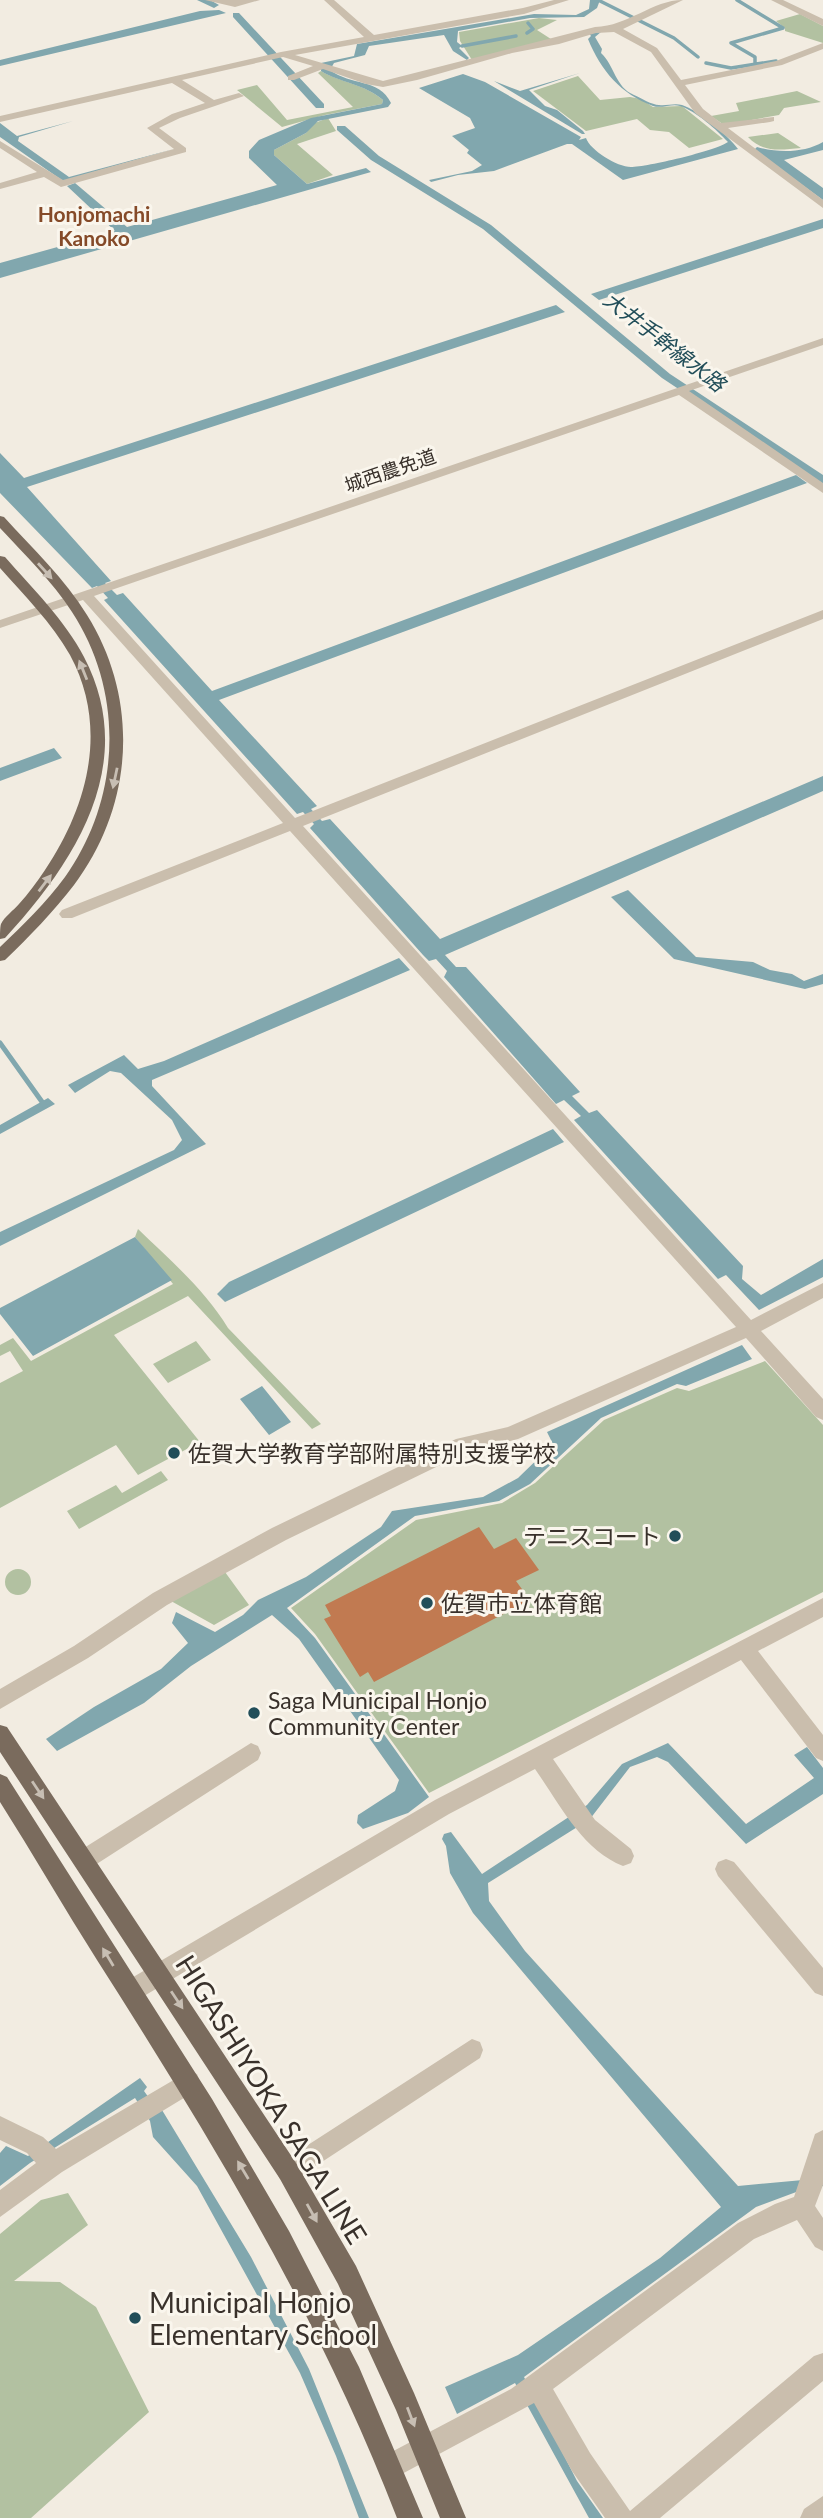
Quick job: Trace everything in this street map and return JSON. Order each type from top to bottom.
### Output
[{"type":"main road","points":[[0,520],[85,596],[89,627],[115,694],[120,728],[118,762],[111,797],[96,835],[72,876],[46,910],[0,956]]},
{"type":"main road","points":[[0,560],[44,610],[78,658],[95,698],[98,733],[97,761],[77,832],[50,878],[0,934]]},
{"type":"main road","name":"HIGASHIYOKA SAGA LINE","points":[[0,1734],[288,2171],[347,2275],[405,2402],[453,2518]]},
{"type":"main road","points":[[0,1784],[189,2081],[255,2191],[314,2299],[391,2466],[410,2518]]},
{"type":"street","points":[[210,0],[235,4],[255,0]]},
{"type":"street","points":[[329,0],[371,38]]},
{"type":"street","points":[[0,119],[281,55],[517,13],[564,0]]},
{"type":"street","points":[[281,55],[383,84],[594,30],[616,29],[678,0]]},
{"type":"street","points":[[776,0],[823,23]]},
{"type":"street","points":[[616,29],[654,50],[699,111],[823,205]]},
{"type":"street","points":[[677,84],[779,63],[823,46]]},
{"type":"street","points":[[294,77],[319,67]]},
{"type":"street","points":[[175,80],[213,104]]},
{"type":"street","points":[[0,144],[61,184],[182,150],[152,128],[176,116],[239,96]]},
{"type":"street","points":[[722,126],[770,119]]},
{"type":"street","points":[[0,186],[45,173]]},
{"type":"street","name":"城西農免道","points":[[85,596],[823,341]]},
{"type":"street","points":[[686,388],[823,489]]},
{"type":"street","points":[[0,624],[85,596],[305,819],[823,1412]]},
{"type":"street","points":[[67,914],[823,614]]},
{"type":"street","points":[[0,1700],[81,1652],[160,1599],[279,1534],[440,1455],[463,1445],[511,1434],[749,1329],[823,1290]]},
{"type":"street","points":[[131,1992],[349,1860],[538,1755],[823,1607]]},
{"type":"street","points":[[743,1648],[823,1751]]},
{"type":"street","points":[[84,1860],[251,1753]]},
{"type":"street","points":[[538,1755],[587,1827],[623,1856]]},
{"type":"street","points":[[726,1869],[823,1985]]},
{"type":"street","points":[[288,2171],[472,2050]]},
{"type":"street","points":[[0,2205],[45,2156],[148,2105],[189,2081]]},
{"type":"street","points":[[0,2128],[45,2156]]},
{"type":"street","points":[[823,2143],[809,2190],[823,2239]]},
{"type":"street","points":[[391,2466],[528,2391],[746,2231],[783,2212],[809,2190]]},
{"type":"street","points":[[640,2518],[823,2365]]},
{"type":"street","points":[[528,2391],[620,2518]]},
{"type":"street","points":[[813,2518],[823,2509]]},
{"type":"green space","points":[[800,14],[823,26],[823,43],[785,31],[776,21]]},
{"type":"green space","points":[[539,18],[557,20],[537,30],[554,41],[472,60],[460,41],[459,32]]},
{"type":"green space","points":[[321,71],[369,90],[383,100],[382,104],[282,127],[237,90],[257,85],[287,120],[353,107],[318,73]]},
{"type":"green space","points":[[578,76],[600,100],[630,97],[641,99],[653,107],[682,106],[723,139],[689,148],[669,132],[650,130],[637,119],[586,131],[533,91]]},
{"type":"green space","points":[[797,91],[821,102],[784,108],[779,115],[724,125],[711,116],[739,111],[736,103]]},
{"type":"green space","points":[[328,118],[336,131],[297,144],[333,175],[307,184],[274,155],[274,150],[306,133],[312,124]]},
{"type":"green space","points":[[778,133],[801,148],[766,148],[748,137]]},
{"type":"green space","points":[[138,1229],[186,1276],[209,1301],[228,1328],[321,1424],[312,1429],[188,1296],[114,1335],[200,1442],[138,1475],[116,1445],[0,1508],[0,1383],[23,1371],[10,1351],[0,1356],[0,1345],[13,1338],[31,1361],[173,1284],[135,1237]]},
{"type":"green space","points":[[196,1341],[211,1360],[168,1383],[153,1364]]},
{"type":"green space","points":[[765,1361],[823,1425],[823,1592],[429,1793],[315,1634],[291,1608],[416,1520],[502,1503],[535,1483],[604,1420],[677,1388],[689,1391]]},
{"type":"green space","points":[[161,1471],[168,1480],[79,1529],[67,1511],[116,1485],[122,1493]]},
{"type":"green space","points":[[18,1569],[27,1573],[31,1582],[27,1591],[18,1595],[9,1591],[5,1582],[9,1573]]},
{"type":"green space","points":[[225,1572],[249,1605],[214,1625],[171,1601]]},
{"type":"green space","points":[[68,2193],[88,2225],[14,2281],[60,2282],[96,2307],[149,2412],[31,2518],[0,2518],[0,2234],[41,2200]]},
{"type":"water","points":[[590,0],[600,0],[597,8],[584,17],[530,18],[458,31],[457,42],[469,58],[467,60],[453,51],[444,35],[369,46],[365,55],[334,63],[330,70],[372,86],[386,95],[391,103],[388,107],[318,121],[306,133],[274,150],[274,155],[307,184],[366,168],[371,172],[0,278],[0,263],[115,231],[67,186],[75,183],[127,227],[277,185],[249,158],[249,151],[259,140],[311,118],[382,104],[383,100],[368,90],[321,71],[321,63],[354,56],[357,44],[534,14],[576,15],[589,9]]},
{"type":"water","points":[[219,10],[226,13],[0,66],[0,60],[200,11]]},
{"type":"water","points":[[601,32],[595,37],[602,49],[601,53],[623,87],[656,105],[679,104],[689,108],[712,124],[738,149],[623,180],[572,144],[567,144],[494,171],[458,175],[431,182],[429,180],[472,171],[482,165],[452,136],[475,128],[470,118],[419,88],[463,74],[485,82],[581,137],[579,140],[586,138],[598,152],[625,166],[681,158],[728,142],[706,121],[686,108],[677,105],[653,106],[622,88],[599,61],[588,39],[591,36],[589,33]]},
{"type":"water","points":[[580,73],[529,90],[545,106],[557,110],[585,134],[494,81],[520,91]]},
{"type":"water","points":[[73,121],[19,137],[18,141],[69,177],[174,149],[63,181],[0,137],[0,123],[17,136]]},
{"type":"water","points":[[823,142],[823,150],[784,160],[823,188],[823,200],[754,150],[757,147],[782,151],[799,150]]},
{"type":"water","points":[[823,219],[823,228],[599,300],[591,294]]},
{"type":"water","points":[[556,305],[565,312],[27,487],[111,581],[105,583],[117,595],[123,593],[212,691],[796,475],[807,483],[219,700],[317,806],[311,809],[322,821],[330,819],[440,939],[823,776],[823,791],[445,955],[456,967],[466,967],[580,1092],[572,1096],[589,1113],[597,1110],[743,1266],[742,1279],[761,1295],[823,1259],[823,1277],[759,1310],[726,1275],[718,1279],[574,1120],[581,1116],[564,1100],[556,1104],[444,977],[447,971],[436,959],[429,961],[423,955],[310,828],[314,824],[303,812],[297,814],[104,600],[108,598],[97,586],[92,588],[0,493],[0,453],[24,478]]},
{"type":"water","points":[[54,748],[62,758],[0,781],[0,768]]},
{"type":"water","points":[[628,890],[696,957],[753,962],[770,970],[792,974],[804,981],[823,974],[823,984],[805,989],[674,959],[611,897]]},
{"type":"water","points":[[399,958],[410,970],[152,1080],[152,1086],[206,1144],[0,1246],[0,1232],[174,1150],[182,1140],[172,1120],[121,1073],[110,1071],[75,1093],[68,1085],[124,1055],[138,1069],[164,1061]]},
{"type":"water","points":[[48,1098],[55,1104],[0,1134],[0,1125]]},
{"type":"water","points":[[553,1129],[564,1142],[225,1302],[217,1294],[229,1282]]},
{"type":"water","points":[[135,1237],[172,1280],[33,1356],[0,1314],[0,1308]]},
{"type":"water","points":[[742,1345],[752,1359],[686,1386],[677,1384],[601,1418],[530,1484],[499,1501],[415,1516],[287,1608],[315,1638],[429,1797],[408,1813],[363,1829],[357,1823],[358,1815],[395,1791],[399,1780],[299,1639],[272,1615],[191,1666],[144,1703],[57,1751],[46,1739],[94,1707],[161,1669],[188,1643],[172,1623],[176,1612],[215,1632],[243,1615],[258,1600],[306,1577],[381,1527],[392,1511],[483,1497],[518,1478],[553,1444],[547,1432]]},
{"type":"water","points":[[262,1386],[291,1422],[269,1435],[240,1399]]},
{"type":"water","points":[[668,1743],[746,1824],[814,1778],[794,1755],[807,1747],[823,1768],[823,1794],[746,1844],[668,1762],[657,1757],[630,1767],[590,1819],[488,1883],[489,1901],[525,1951],[738,2186],[803,2180],[823,2173],[823,2186],[807,2188],[756,2207],[524,2377],[577,2481],[603,2518],[589,2518],[515,2383],[457,2414],[445,2387],[518,2355],[660,2258],[721,2207],[473,1913],[450,1873],[446,1846],[442,1839],[444,1834],[451,1832],[482,1874],[587,1805],[622,1764]]},
{"type":"water","points":[[140,2078],[147,2087],[144,2091],[159,2112],[162,2110],[251,2257],[309,2369],[369,2518],[359,2518],[300,2373],[197,2186],[153,2137],[150,2121],[135,2098],[30,2163],[0,2186],[0,2153],[6,2146],[28,2156]]},
{"type":"building","name":"佐賀市立体育館","points":[[479,1527],[494,1549],[516,1538],[539,1570],[516,1581],[530,1600],[374,1682],[368,1672],[360,1677],[324,1619],[331,1616],[325,1605]]},
{"type":"waterway","name":"大井手幹線水路","points":[[202,0],[214,5]]},
{"type":"waterway","points":[[737,0],[783,28],[731,43],[755,57],[755,64]]},
{"type":"waterway","points":[[600,1],[674,38],[698,57]]},
{"type":"waterway","name":"大井手幹線水路","points":[[236,15],[320,106]]},
{"type":"waterway","points":[[527,33],[533,29],[528,23]]},
{"type":"waterway","points":[[462,46],[516,36]]},
{"type":"waterway","points":[[706,63],[731,68],[776,61]]},
{"type":"waterway","name":"大井手幹線水路","points":[[341,128],[375,158],[487,227],[666,376],[823,481]]},
{"type":"waterway","points":[[0,1043],[45,1106]]},
{"type":"place","name":"佐賀大学教育学部附属特別支援学校","points":[[174,1453]]},
{"type":"place","name":"テニスコート","points":[[675,1536]]},
{"type":"place","name":"佐賀市立体育館","points":[[427,1603]]},
{"type":"place","name":"Saga Municipal Honjo Community Center","points":[[254,1713]]},
{"type":"place","name":"Municipal Honjo Elementary School","points":[[135,2318]]},
{"type":"district","name":"Honjomachi Kanoko","points":[[94,225]]}]
